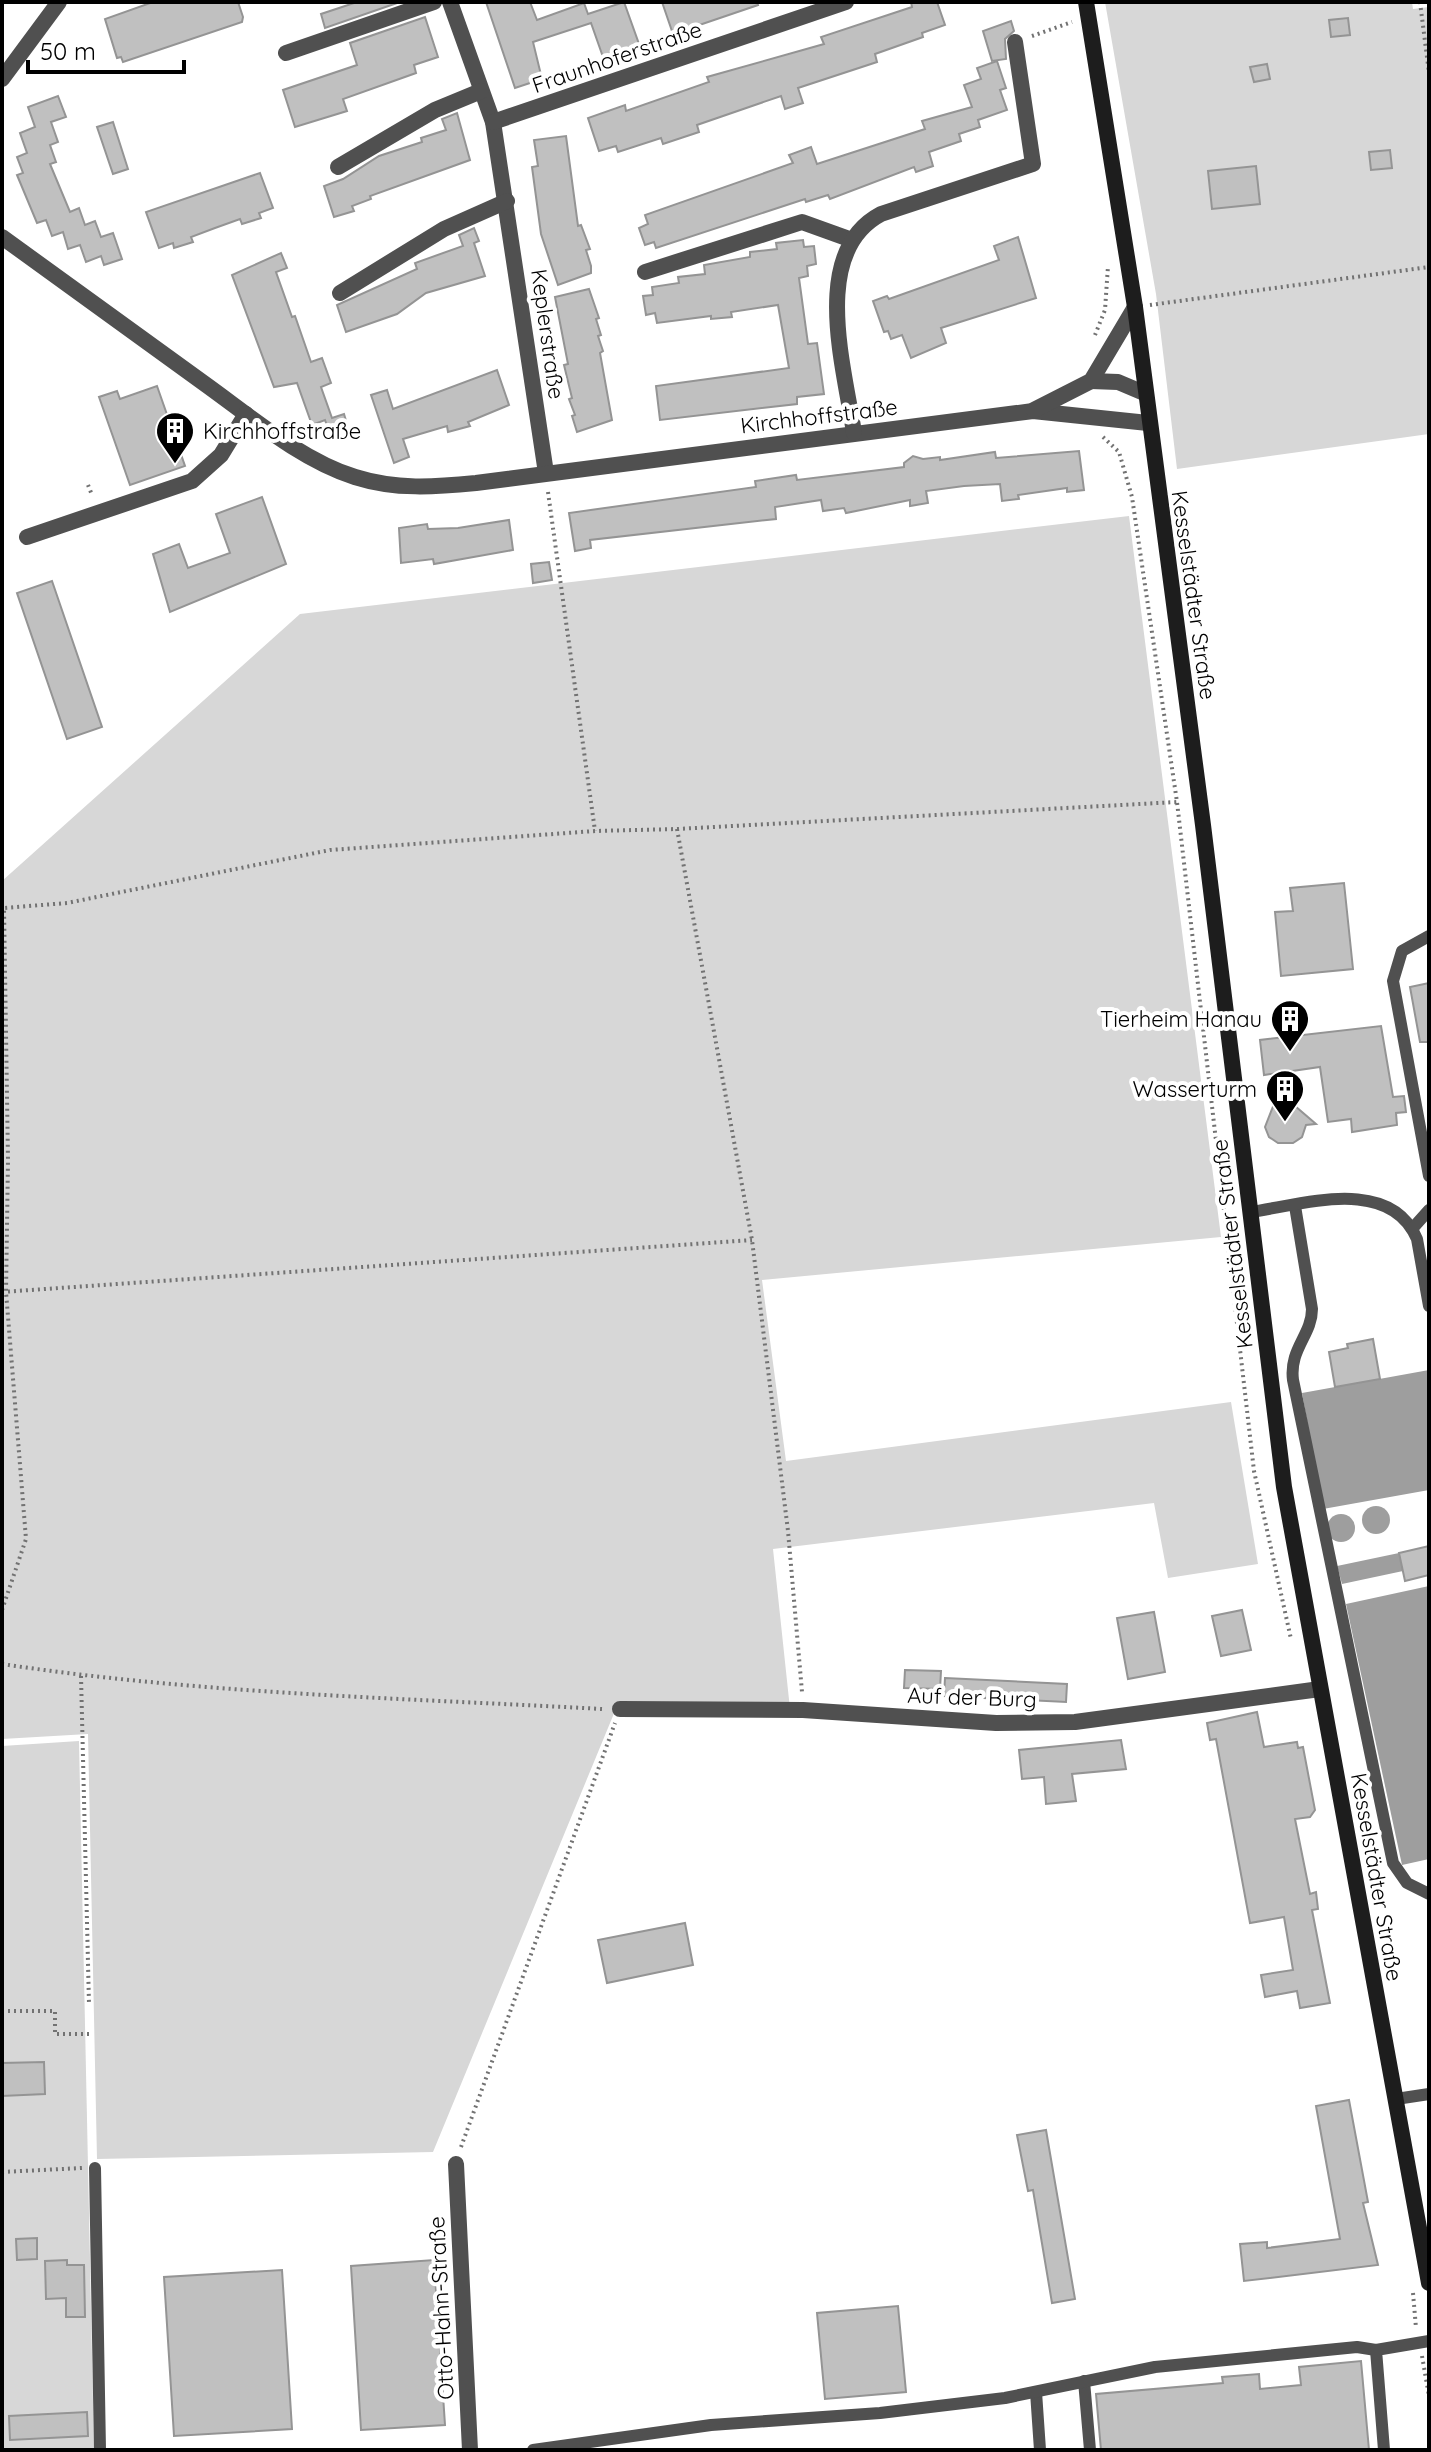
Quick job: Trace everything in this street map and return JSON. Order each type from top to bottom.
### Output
[{"type":"main road","name":"Kesselstädter Straße","points":[[1079,7],[1095,50],[1135,307],[1284,1487],[1429,2283]]},
{"type":"street","points":[[2,79],[59,2]]},
{"type":"street","points":[[286,53],[434,2]]},
{"type":"street","name":"Keplerstraße","points":[[450,2],[493,122],[546,473]]},
{"type":"street","name":"Fraunhoferstraße","points":[[493,122],[846,2]]},
{"type":"street","points":[[854,433],[837,297],[838,275],[852,240],[881,214],[1033,164],[1015,42]]},
{"type":"street","points":[[338,167],[435,110],[481,91]]},
{"type":"street","points":[[340,293],[444,229],[507,201]]},
{"type":"street","points":[[645,272],[802,222],[852,240]]},
{"type":"street","name":"Kirchhoffstraße","points":[[2,237],[246,414],[330,467],[376,482],[427,487],[1033,411],[1095,415],[1148,423]]},
{"type":"street","points":[[1135,307],[1091,381],[1118,382],[1144,393]]},
{"type":"street","name":"Kirchhoffstraße","points":[[1033,411],[1091,381]]},
{"type":"street","points":[[27,537],[192,481],[221,455],[246,414]]},
{"type":"street","name":"Auf der Burg","points":[[620,1709],[803,1710],[996,1723],[1075,1722],[1320,1689]]},
{"type":"street","name":"Otto-Hahn-Straße","points":[[456,2164],[470,2450]]},
{"type":"lane","points":[[1429,936],[1402,951],[1393,981],[1429,1176]]},
{"type":"lane","points":[[1250,1212],[1362,1199],[1393,1211],[1412,1229],[1429,1306]]},
{"type":"lane","points":[[1295,1206],[1312,1321],[1294,1354],[1293,1380],[1393,1863],[1407,1883],[1429,1894]]},
{"type":"lane","points":[[1412,1229],[1429,1210]]},
{"type":"lane","points":[[1396,2099],[1429,2094]]},
{"type":"lane","points":[[92,2168],[100,2450]]},
{"type":"lane","points":[[533,2450],[711,2425],[880,2413],[1036,2392],[1155,2367],[1357,2347],[1376,2350],[1429,2341]]},
{"type":"lane","points":[[1376,2350],[1384,2450]]},
{"type":"lane","points":[[1084,2381],[1090,2450]]},
{"type":"lane","points":[[1036,2392],[1040,2450]]},
{"type":"path","points":[[1420,2],[1429,73]]},
{"type":"path","points":[[1076,34],[1075,21],[1079,7]]},
{"type":"path","points":[[1015,42],[1075,21]]},
{"type":"path","points":[[1093,342],[1105,310],[1106,256]]},
{"type":"path","points":[[1135,307],[1429,267]]},
{"type":"path","points":[[1095,415],[1103,437],[1119,452],[1132,497],[1177,802],[1254,1471],[1293,1648]]},
{"type":"path","points":[[546,473],[560,596],[595,831]]},
{"type":"path","points":[[2,1610],[26,1539],[4,1292],[8,1160],[4,908],[67,903],[330,850],[595,831],[1177,802],[1199,796]]},
{"type":"path","points":[[677,829],[752,1240],[788,1531],[803,1710]]},
{"type":"path","points":[[4,1292],[752,1240]]},
{"type":"path","points":[[2,1664],[81,1676],[265,1691],[620,1709],[456,2164]]},
{"type":"path","points":[[81,1676],[89,2004]]},
{"type":"path","points":[[2,2011],[55,2011],[55,2034],[90,2034]]},
{"type":"path","points":[[2,2172],[92,2168]]},
{"type":"shaded area","points":[[1105,2],[1412,2],[1413,9],[1429,7],[1429,434],[1177,469],[1156,294]]},
{"type":"shaded area","points":[[1129,516],[1221,1237],[762,1280],[786,1461],[1231,1402],[1258,1564],[1168,1578],[1154,1503],[773,1549],[790,1709],[615,1711],[433,2152],[97,2159],[88,1734],[2,1739],[2,881],[300,614]]},
{"type":"shaded area","points":[[1429,1370],[1429,1490],[1323,1509],[1302,1393]]},
{"type":"shaded area","points":[[1376,1506],[1386,1510],[1390,1520],[1386,1530],[1376,1534],[1366,1530],[1362,1520],[1366,1510]]},
{"type":"shaded area","points":[[1341,1514],[1351,1518],[1355,1528],[1351,1538],[1341,1542],[1331,1538],[1327,1528],[1331,1518]]},
{"type":"shaded area","points":[[1399,1553],[1403,1571],[1342,1584],[1337,1566]]},
{"type":"shaded area","points":[[1429,1586],[1429,1859],[1402,1865],[1346,1604]]},
{"type":"shaded area","points":[[79,1741],[94,2450],[2,2450],[2,1746]]},
{"type":"building","points":[[153,2],[238,2],[243,17],[242,22],[123,62],[121,57],[117,58],[105,19]]},
{"type":"building","points":[[357,2],[400,2],[325,28],[321,14]]},
{"type":"building","points":[[486,2],[530,2],[537,20],[584,3],[588,14],[624,2],[639,44],[603,57],[591,23],[533,42],[542,79],[515,88]]},
{"type":"building","points":[[662,2],[757,2],[758,5],[673,34]]},
{"type":"building","points":[[911,2],[937,2],[945,25],[922,33],[923,37],[875,54],[877,62],[798,88],[803,103],[785,109],[781,96],[697,125],[699,132],[663,144],[661,138],[618,152],[616,146],[599,151],[588,118],[625,105],[626,111],[709,82],[707,77],[824,44],[821,37],[912,7]]},
{"type":"building","points":[[425,17],[438,57],[414,65],[416,73],[343,99],[347,111],[295,127],[283,90],[357,65],[350,43]]},
{"type":"building","points":[[1348,18],[1350,35],[1331,37],[1329,20]]},
{"type":"building","points":[[1011,21],[1014,31],[1005,39],[1006,59],[992,61],[983,31]]},
{"type":"building","points":[[997,61],[1006,88],[1000,90],[1007,110],[978,120],[980,127],[959,134],[961,141],[929,152],[933,166],[916,172],[914,167],[830,199],[828,195],[806,202],[805,199],[656,248],[654,242],[645,245],[639,228],[648,224],[645,215],[793,163],[789,155],[811,147],[817,164],[925,129],[922,121],[972,107],[964,85],[981,79],[977,68]]},
{"type":"building","points":[[1267,64],[1270,79],[1254,82],[1250,67]]},
{"type":"building","points":[[58,96],[66,117],[51,122],[58,142],[50,145],[56,162],[50,164],[70,212],[79,208],[85,225],[95,221],[101,237],[113,233],[122,259],[104,265],[101,256],[86,262],[80,245],[68,249],[63,232],[52,236],[46,220],[37,223],[17,175],[23,173],[17,157],[27,153],[20,133],[35,127],[28,107]]},
{"type":"building","points":[[457,113],[470,160],[370,196],[371,199],[352,206],[354,211],[334,217],[324,186],[343,179],[379,156],[422,142],[421,138],[446,130],[442,119]]},
{"type":"building","points":[[113,122],[128,169],[113,174],[97,127]]},
{"type":"building","points":[[566,136],[578,226],[581,225],[590,249],[586,250],[591,273],[558,285],[541,234],[532,167],[538,166],[534,140]]},
{"type":"building","points":[[1390,150],[1392,168],[1371,170],[1369,152]]},
{"type":"building","points":[[1256,166],[1260,204],[1212,209],[1208,171]]},
{"type":"building","points":[[260,173],[273,208],[259,213],[261,218],[242,224],[240,219],[191,237],[193,242],[174,248],[173,243],[159,248],[146,212]]},
{"type":"building","points":[[474,228],[479,241],[474,243],[485,276],[426,293],[397,314],[346,332],[337,305],[417,269],[415,263],[463,246],[459,235]]},
{"type":"building","points":[[1018,237],[1036,298],[941,328],[946,343],[911,358],[902,335],[891,339],[888,331],[884,332],[873,301],[887,296],[889,299],[999,260],[994,246]]},
{"type":"building","points":[[803,240],[804,247],[814,246],[816,264],[807,266],[808,276],[799,278],[808,344],[817,343],[824,394],[797,397],[797,404],[660,420],[656,386],[789,368],[778,305],[731,312],[732,317],[711,319],[711,316],[657,323],[655,313],[646,315],[643,296],[653,295],[652,287],[679,283],[678,277],[705,274],[704,265],[750,257],[750,252],[777,249],[776,243]]},
{"type":"building","points":[[281,253],[287,268],[276,272],[292,317],[295,316],[311,362],[322,358],[331,383],[321,387],[332,418],[344,414],[350,434],[332,440],[325,420],[312,425],[297,383],[274,387],[232,275]]},
{"type":"building","points":[[589,289],[599,318],[596,319],[601,335],[598,336],[603,351],[600,353],[612,420],[577,432],[569,399],[572,398],[564,365],[568,364],[555,297]]},
{"type":"building","points":[[497,370],[509,405],[468,422],[470,426],[448,432],[447,426],[403,439],[409,457],[394,463],[371,395],[387,390],[393,409]]},
{"type":"building","points":[[157,386],[185,466],[130,485],[99,397],[117,391],[120,399]]},
{"type":"building","points":[[1079,451],[1084,490],[1067,492],[1067,488],[1018,495],[1019,499],[1002,501],[1000,484],[964,486],[926,491],[928,503],[910,506],[910,500],[846,513],[844,508],[823,511],[821,500],[775,507],[776,519],[590,540],[591,548],[575,551],[569,513],[756,487],[755,481],[796,475],[797,480],[904,467],[904,463],[913,456],[923,459],[940,457],[940,460],[995,452],[996,458]]},
{"type":"building","points":[[262,497],[286,564],[170,612],[153,554],[179,544],[188,568],[230,553],[216,514]]},
{"type":"building","points":[[509,520],[513,550],[434,564],[433,559],[401,563],[399,528],[427,524],[428,529],[458,528]]},
{"type":"building","points":[[549,562],[552,580],[533,583],[531,564]]},
{"type":"building","points":[[52,581],[102,727],[67,739],[17,593]]},
{"type":"building","points":[[1344,883],[1353,969],[1281,976],[1275,912],[1293,911],[1290,888]]},
{"type":"building","points":[[1429,983],[1429,1042],[1420,1042],[1410,987]]},
{"type":"building","points":[[1381,1026],[1393,1097],[1404,1096],[1406,1112],[1396,1113],[1397,1125],[1352,1132],[1351,1119],[1328,1122],[1320,1067],[1264,1075],[1260,1040]]},
{"type":"building","name":"Wasserturm","points":[[1274,1104],[1295,1106],[1316,1124],[1306,1125],[1302,1137],[1293,1143],[1278,1143],[1269,1137],[1265,1127]]},
{"type":"building","points":[[1373,1339],[1380,1379],[1335,1387],[1329,1352],[1348,1348],[1347,1344]]},
{"type":"building","points":[[1429,1546],[1429,1575],[1405,1581],[1399,1553]]},
{"type":"building","points":[[1242,1610],[1251,1650],[1221,1656],[1212,1616]]},
{"type":"building","points":[[1154,1612],[1165,1672],[1128,1679],[1117,1618]]},
{"type":"building","points":[[905,1670],[941,1671],[940,1689],[904,1688]]},
{"type":"building","points":[[945,1678],[1067,1684],[1066,1702],[944,1696]]},
{"type":"building","points":[[1257,1712],[1264,1747],[1297,1742],[1298,1748],[1303,1747],[1315,1810],[1310,1817],[1295,1819],[1310,1894],[1316,1892],[1318,1909],[1312,1910],[1330,2003],[1300,2008],[1297,1991],[1265,1997],[1261,1975],[1293,1970],[1284,1917],[1250,1923],[1216,1739],[1210,1740],[1207,1723]]},
{"type":"building","points":[[1121,1740],[1126,1769],[1072,1774],[1076,1801],[1046,1804],[1044,1777],[1022,1779],[1019,1750]]},
{"type":"building","points":[[685,1923],[693,1965],[607,1983],[598,1940]]},
{"type":"building","points":[[44,2062],[45,2094],[2,2096],[2,2063]]},
{"type":"building","points":[[1349,2100],[1368,2202],[1363,2203],[1378,2265],[1244,2281],[1240,2244],[1267,2242],[1267,2248],[1340,2239],[1316,2106]]},
{"type":"building","points":[[1046,2130],[1075,2299],[1052,2303],[1033,2190],[1028,2191],[1017,2135]]},
{"type":"building","points":[[37,2238],[37,2259],[17,2260],[16,2239]]},
{"type":"building","points":[[67,2260],[67,2265],[84,2265],[85,2317],[66,2317],[66,2298],[46,2299],[45,2261]]},
{"type":"building","points":[[434,2260],[445,2425],[361,2430],[351,2266]]},
{"type":"building","points":[[282,2270],[292,2429],[174,2436],[164,2277]]},
{"type":"building","points":[[898,2306],[906,2392],[825,2399],[817,2313]]},
{"type":"building","points":[[1361,2361],[1369,2450],[1101,2450],[1096,2394],[1223,2383],[1222,2377],[1259,2374],[1260,2389],[1301,2385],[1299,2367]]},
{"type":"building","points":[[87,2412],[88,2436],[10,2440],[9,2416]]},
{"type":"place","name":"Kirchhoffstraße","points":[[175,465]]},
{"type":"place","name":"Tierheim Hanau","points":[[1290,1053]]},
{"type":"place","name":"Wasserturm","points":[[1285,1123]]}]
